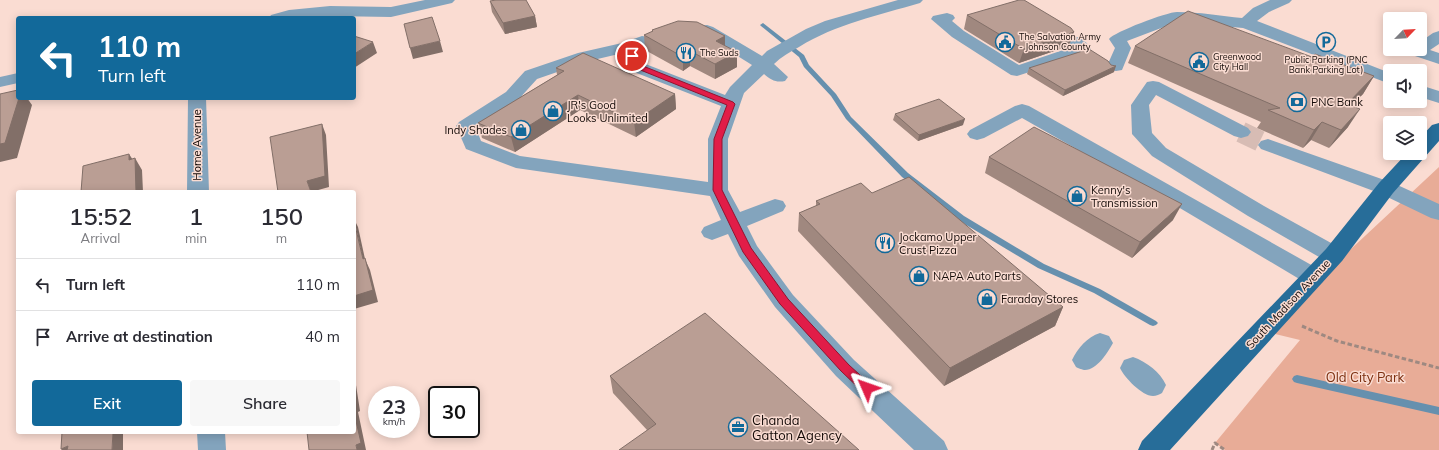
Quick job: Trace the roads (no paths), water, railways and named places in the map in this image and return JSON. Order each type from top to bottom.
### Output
[{"type":"main road","points":[[1427,142],[1439,129]]},
{"type":"main road","name":"South Madison Avenue","points":[[1152,450],[1334,255],[1386,188],[1412,160]]},
{"type":"street","points":[[284,16],[330,11],[391,12],[447,0]]},
{"type":"street","points":[[914,0],[831,24],[812,32],[774,64],[736,91],[718,139],[718,190],[745,223],[747,250],[763,287],[784,301],[845,368],[934,450]]},
{"type":"street","points":[[920,0],[947,18],[939,19],[958,34],[1017,71],[1083,49],[1075,40]]},
{"type":"street","points":[[1246,23],[1255,13],[1269,5],[1284,0]]},
{"type":"street","points":[[1116,66],[1123,48],[1117,39],[1176,17],[1246,23],[1383,75]]},
{"type":"street","points":[[684,29],[707,30],[774,64]]},
{"type":"street","points":[[656,36],[630,47],[584,57],[531,75],[512,96],[466,126],[473,145],[516,162],[718,190]]},
{"type":"street","points":[[1439,36],[1418,51],[1439,59]]},
{"type":"street","points":[[630,47],[635,66],[731,104]]},
{"type":"street","points":[[0,82],[16,78]]},
{"type":"street","points":[[1241,132],[1153,86],[1140,105],[1142,134],[1159,152],[1256,211],[1334,255]]},
{"type":"street","points":[[1427,93],[1439,98]]},
{"type":"street","name":"Home Avenue","points":[[197,100],[198,190]]},
{"type":"street","points":[[977,134],[1022,110],[1314,277]]},
{"type":"street","points":[[1268,145],[1386,188],[1439,213]]},
{"type":"street","points":[[712,232],[745,223],[775,206]]},
{"type":"street","points":[[1133,368],[1153,385]]},
{"type":"street","points":[[211,434],[212,450]]},
{"type":"waterway","points":[[763,25],[802,56],[806,66],[834,95],[848,118],[905,175],[961,218],[1041,266],[1097,291],[1153,323]]},
{"type":"waterway","points":[[1297,379],[1439,411]]},
{"type":"tunnel","points":[[1241,132],[1268,145]]},
{"type":"place","name":"The Salvation Army - Johnson County","points":[[1005,42]]},
{"type":"place","name":"Public Parking (PNC Bank Parking Lot)","points":[[1326,42]]},
{"type":"place","name":"The Suds","points":[[686,53]]},
{"type":"place","name":"Greenwood City Hall","points":[[1199,62]]},
{"type":"place","name":"PNC Bank","points":[[1297,102]]},
{"type":"place","name":"JR's Good Looks Unlimited","points":[[553,111]]},
{"type":"place","name":"Indy Shades","points":[[521,130]]},
{"type":"place","name":"Kenny's Transmission","points":[[1077,196]]},
{"type":"place","name":"Jockamo Upper Crust Pizza","points":[[885,243]]},
{"type":"place","name":"NAPA Auto Parts","points":[[919,276]]},
{"type":"place","name":"Faraday Stores","points":[[987,299]]},
{"type":"place","name":"Chanda Gatton Agency","points":[[738,427]]},
{"type":"park label","name":"Old City Park","points":[[1365,377]]}]
